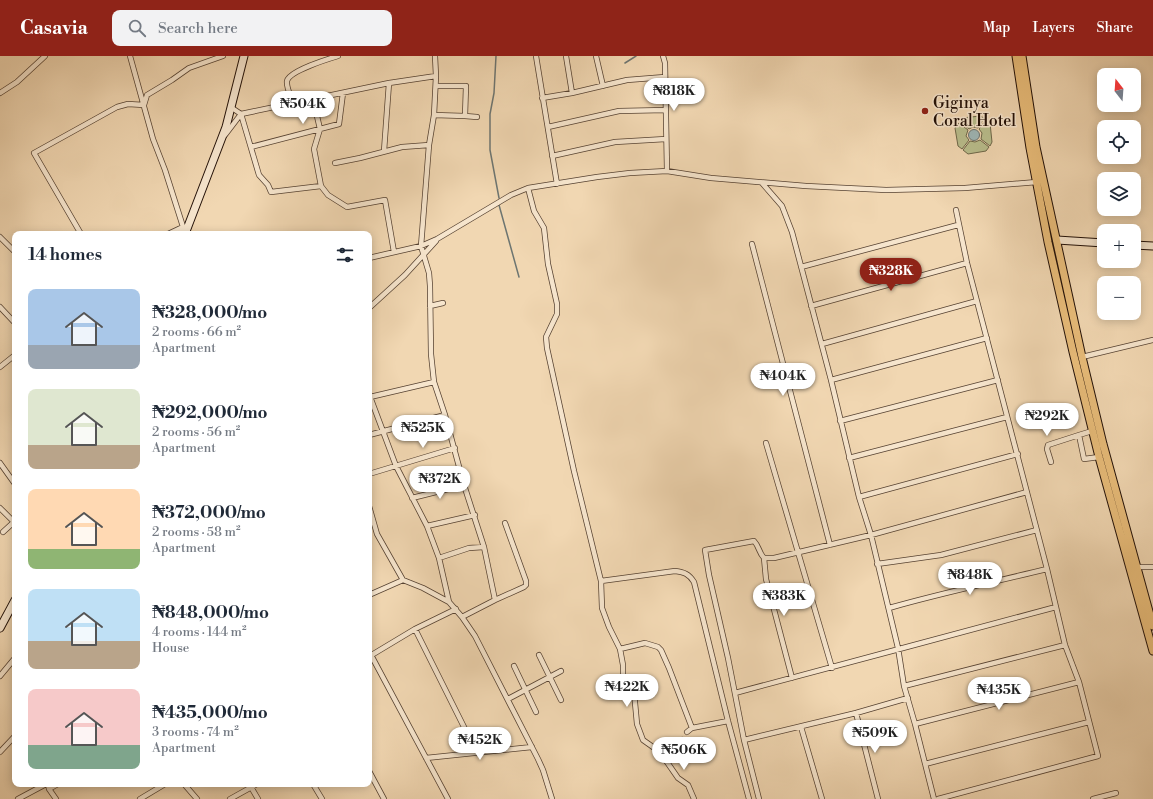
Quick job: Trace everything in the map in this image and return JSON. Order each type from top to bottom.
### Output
[{"type":"main road","points":[[1016,56],[1030,148],[1051,256],[1072,352],[1099,457],[1153,651]]},
{"type":"main road","points":[[1022,56],[1036,147],[1082,357],[1103,444],[1153,626]]},
{"type":"street","points":[[0,93],[17,82],[45,56]]},
{"type":"street","points":[[130,56],[153,139],[165,170],[184,231]]},
{"type":"street","points":[[144,105],[147,95],[189,68],[224,56]]},
{"type":"street","points":[[184,231],[232,108],[244,56]]},
{"type":"street","points":[[321,56],[322,61]]},
{"type":"street","points":[[293,103],[287,82],[288,79],[302,69],[330,57],[338,56]]},
{"type":"street","points":[[435,56],[436,86],[434,115],[429,145],[421,246],[429,273],[430,354],[434,382],[484,547],[495,600]]},
{"type":"street","points":[[536,56],[557,184]]},
{"type":"street","points":[[566,56],[572,93]]},
{"type":"street","points":[[597,56],[603,86]]},
{"type":"street","points":[[663,56],[665,63],[664,77],[667,171]]},
{"type":"street","points":[[220,142],[241,114],[389,83],[436,76]]},
{"type":"street","points":[[542,98],[572,93],[627,80],[664,77]]},
{"type":"street","points":[[384,151],[389,83]]},
{"type":"street","points":[[436,86],[466,86],[465,116]]},
{"type":"street","points":[[251,147],[339,124],[343,93]]},
{"type":"street","points":[[313,99],[320,129],[314,149],[321,186],[328,195],[347,207],[385,200],[394,252]]},
{"type":"street","points":[[79,231],[34,153],[117,107],[128,104],[144,105]]},
{"type":"street","points":[[232,108],[241,114],[259,175],[268,185],[271,192],[321,186]]},
{"type":"street","points":[[548,127],[619,111],[666,110]]},
{"type":"street","points":[[434,115],[477,117]]},
{"type":"street","points":[[552,156],[614,142],[666,139]]},
{"type":"street","points":[[335,163],[402,147],[429,145]]},
{"type":"street","points":[[372,257],[421,246],[437,240],[511,195],[528,188],[623,173],[667,171],[711,178],[762,183],[886,190],[916,188],[965,188],[1037,182]]},
{"type":"street","points":[[762,183],[782,206],[792,232],[800,267],[822,344],[859,497],[871,535],[898,648],[904,686],[934,799]]},
{"type":"street","points":[[528,188],[534,211],[544,228],[548,264],[557,304],[555,320],[550,326],[546,337],[547,348],[574,471],[601,581],[602,608],[609,627],[620,649],[623,660],[623,676],[627,684],[634,692],[638,729],[643,740],[660,752],[678,778],[688,785],[694,799]]},
{"type":"street","points":[[938,799],[1098,756],[1079,682],[1065,645],[1018,454],[967,263],[956,210]]},
{"type":"street","points":[[800,267],[958,224]]},
{"type":"street","points":[[0,237],[12,249]]},
{"type":"street","points":[[372,305],[423,256],[437,240]]},
{"type":"street","points":[[1057,240],[1097,243]]},
{"type":"street","points":[[752,244],[830,545]]},
{"type":"street","points":[[1141,245],[1153,246]]},
{"type":"street","points":[[811,306],[967,263]]},
{"type":"street","points":[[822,344],[977,301]]},
{"type":"street","points":[[430,306],[443,303]]},
{"type":"street","points":[[0,307],[12,320]]},
{"type":"street","points":[[831,380],[987,338]]},
{"type":"street","points":[[1082,357],[1153,340]]},
{"type":"street","points":[[0,367],[12,357]]},
{"type":"street","points":[[840,421],[998,380]]},
{"type":"street","points":[[372,396],[434,382]]},
{"type":"street","points":[[372,401],[396,466],[427,526],[439,558],[450,602]]},
{"type":"street","points":[[372,433],[445,415]]},
{"type":"street","points":[[849,458],[1007,417]]},
{"type":"street","points":[[1050,462],[1047,449],[1048,445],[1092,431]]},
{"type":"street","points":[[1079,435],[1084,459],[1099,457]]},
{"type":"street","points":[[766,443],[797,553],[832,668]]},
{"type":"street","points":[[372,473],[455,448]]},
{"type":"street","points":[[859,497],[1018,454]]},
{"type":"street","points":[[0,463],[12,480]]},
{"type":"street","points":[[412,498],[464,485]]},
{"type":"street","points":[[764,558],[774,558],[871,535],[1027,492]]},
{"type":"street","points":[[0,508],[12,519]]},
{"type":"street","points":[[427,526],[475,515]]},
{"type":"street","points":[[372,516],[377,534],[402,580],[450,602],[475,636],[543,770],[552,799]]},
{"type":"street","points":[[3,532],[12,523]]},
{"type":"street","points":[[462,617],[526,585],[504,523]]},
{"type":"street","points":[[877,564],[941,555],[1037,530]]},
{"type":"street","points":[[759,799],[744,740],[705,550],[754,541],[757,544],[761,555],[764,558],[766,579],[792,678]]},
{"type":"street","points":[[439,558],[469,548],[484,547]]},
{"type":"street","points":[[1137,568],[1153,568]]},
{"type":"street","points":[[889,608],[930,596],[972,588],[1047,569]]},
{"type":"street","points":[[601,581],[674,571],[689,575],[694,582],[749,799]]},
{"type":"street","points":[[372,594],[402,580]]},
{"type":"street","points":[[0,628],[2,619],[12,604]]},
{"type":"street","points":[[735,693],[832,668],[898,648],[1056,607]]},
{"type":"street","points":[[372,655],[415,629],[456,609]]},
{"type":"street","points":[[415,629],[477,753]]},
{"type":"street","points":[[620,649],[645,643],[658,647],[661,650],[692,728]]},
{"type":"street","points":[[904,686],[1065,645]]},
{"type":"street","points":[[539,655],[561,700]]},
{"type":"street","points":[[372,660],[448,799]]},
{"type":"street","points":[[0,676],[12,662]]},
{"type":"street","points":[[514,666],[536,712]]},
{"type":"street","points":[[508,699],[561,671]]},
{"type":"street","points":[[915,724],[1079,682]]},
{"type":"street","points":[[744,740],[856,713],[908,698]]},
{"type":"street","points":[[856,713],[878,799]]},
{"type":"street","points":[[687,732],[692,728],[728,721]]},
{"type":"street","points":[[925,764],[1089,722]]},
{"type":"street","points":[[801,727],[822,799]]},
{"type":"street","points":[[1,750],[12,739]]},
{"type":"street","points":[[660,752],[682,740]]},
{"type":"street","points":[[426,758],[532,747]]},
{"type":"street","points":[[372,777],[384,799]]},
{"type":"street","points":[[18,799],[41,787]]},
{"type":"street","points":[[53,787],[49,789],[56,799]]},
{"type":"street","points":[[140,799],[160,787]]},
{"type":"street","points":[[187,787],[197,799]]},
{"type":"street","points":[[230,799],[251,787],[258,799]]},
{"type":"street","points":[[316,787],[322,799]]},
{"type":"street","points":[[1093,799],[1116,793]]},
{"type":"green space","points":[[980,116],[984,118],[978,128],[973,127],[969,129],[960,122],[962,118]]},
{"type":"green space","points":[[986,120],[990,123],[992,142],[990,146],[981,139],[982,133],[979,129]]},
{"type":"green space","points":[[959,123],[968,130],[966,136],[969,140],[962,149],[958,146],[955,128]]},
{"type":"green space","points":[[980,140],[989,147],[986,151],[968,154],[963,150],[970,141],[975,142]]},
{"type":"water","points":[[974,129],[978,131],[980,135],[978,139],[974,141],[970,139],[968,135],[970,131]]},
{"type":"waterway","points":[[496,56],[494,93],[490,114],[490,150],[499,198]]},
{"type":"waterway","points":[[625,63],[636,56]]},
{"type":"waterway","points":[[499,205],[519,277]]},
{"type":"place","name":"Giginya Coral Hotel","points":[[925,111]]}]
